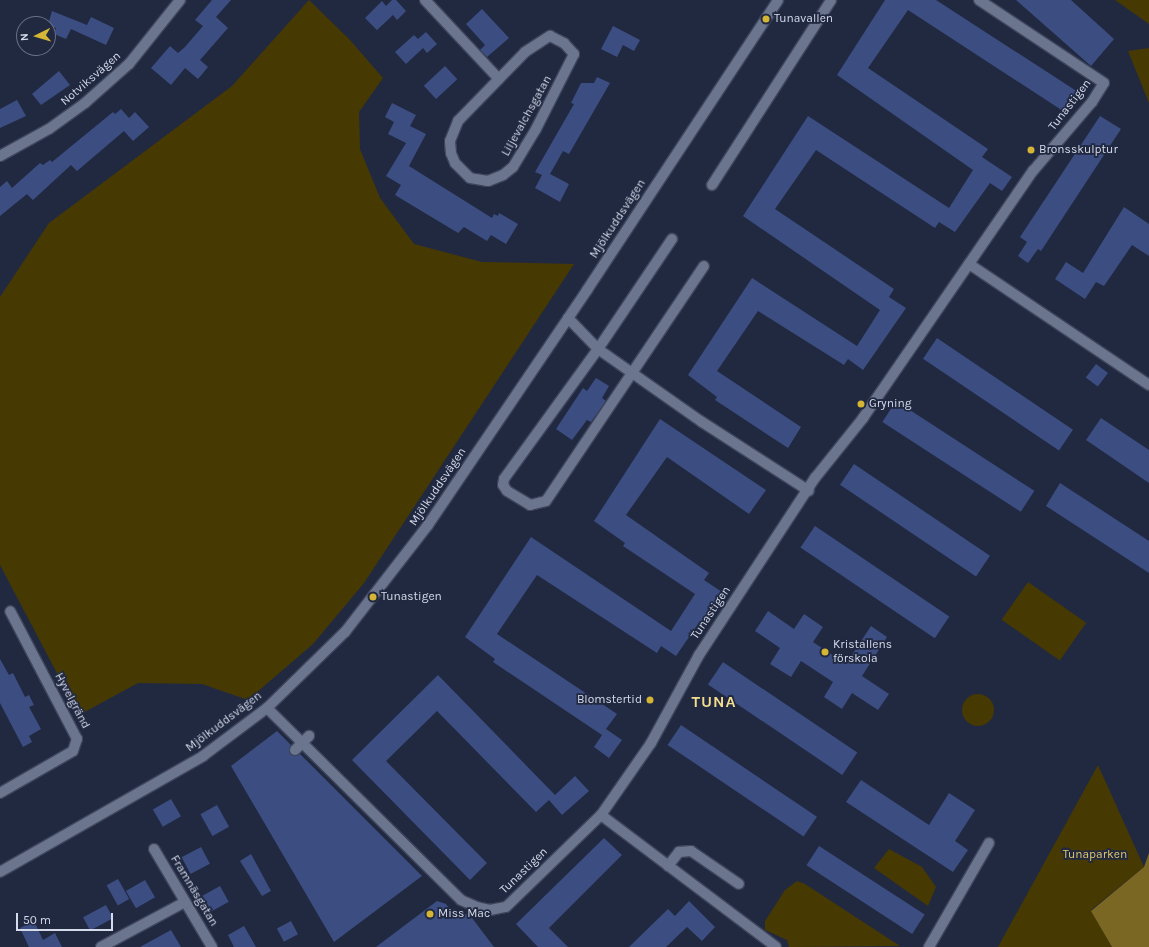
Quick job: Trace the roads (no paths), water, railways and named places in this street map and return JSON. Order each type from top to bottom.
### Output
[{"type":"street","name":"Notviksvägen","points":[[0,156],[49,129],[85,103],[129,64],[180,0]]},
{"type":"street","points":[[425,0],[499,79]]},
{"type":"street","name":"Mjölkuddsvägen","points":[[0,872],[196,760],[267,708],[344,632],[404,559],[568,318],[778,0]]},
{"type":"street","points":[[712,185],[831,0]]},
{"type":"street","name":"Tunastigen","points":[[267,708],[461,900],[477,907],[490,910],[506,907],[601,815],[651,743],[699,655],[809,491],[815,478],[863,418],[1033,171],[1088,107],[1104,83],[979,0]]},
{"type":"street","name":"Liljevalchsgatan","points":[[550,36],[564,43],[574,54],[513,167],[497,179],[480,180],[470,178],[455,163],[450,141],[458,121],[499,79],[536,43],[550,36]]},
{"type":"street","points":[[672,239],[598,350],[504,478],[503,484],[507,491],[530,505],[546,501],[634,374],[704,266]]},
{"type":"street","points":[[969,264],[1149,385]]},
{"type":"street","points":[[568,318],[598,350],[702,422],[809,491]]},
{"type":"street","name":"Hyvelgränd","points":[[0,793],[73,751],[77,739],[10,611]]},
{"type":"street","points":[[601,815],[776,947]]},
{"type":"street","points":[[929,947],[989,843]]},
{"type":"street","name":"Framnäsgatan","points":[[154,849],[212,947]]},
{"type":"street","points":[[668,866],[679,852],[691,851],[739,884]]},
{"type":"street","points":[[101,947],[185,902]]},
{"type":"place","name":"Tunavallen","points":[[766,19]]},
{"type":"place","name":"Bronsskulptur","points":[[1031,150]]},
{"type":"place","name":"Gryning","points":[[861,404]]},
{"type":"place","name":"Tunastigen","points":[[373,597]]},
{"type":"place","name":"Kristallens förskola","points":[[825,652]]},
{"type":"place","name":"Blomstertid","points":[[650,700]]},
{"type":"place","name":"Miss Mac","points":[[430,914]]},
{"type":"district","name":"TUNA","points":[[714,702]]},
{"type":"park label","name":"Tunaparken","points":[[1095,855]]}]
